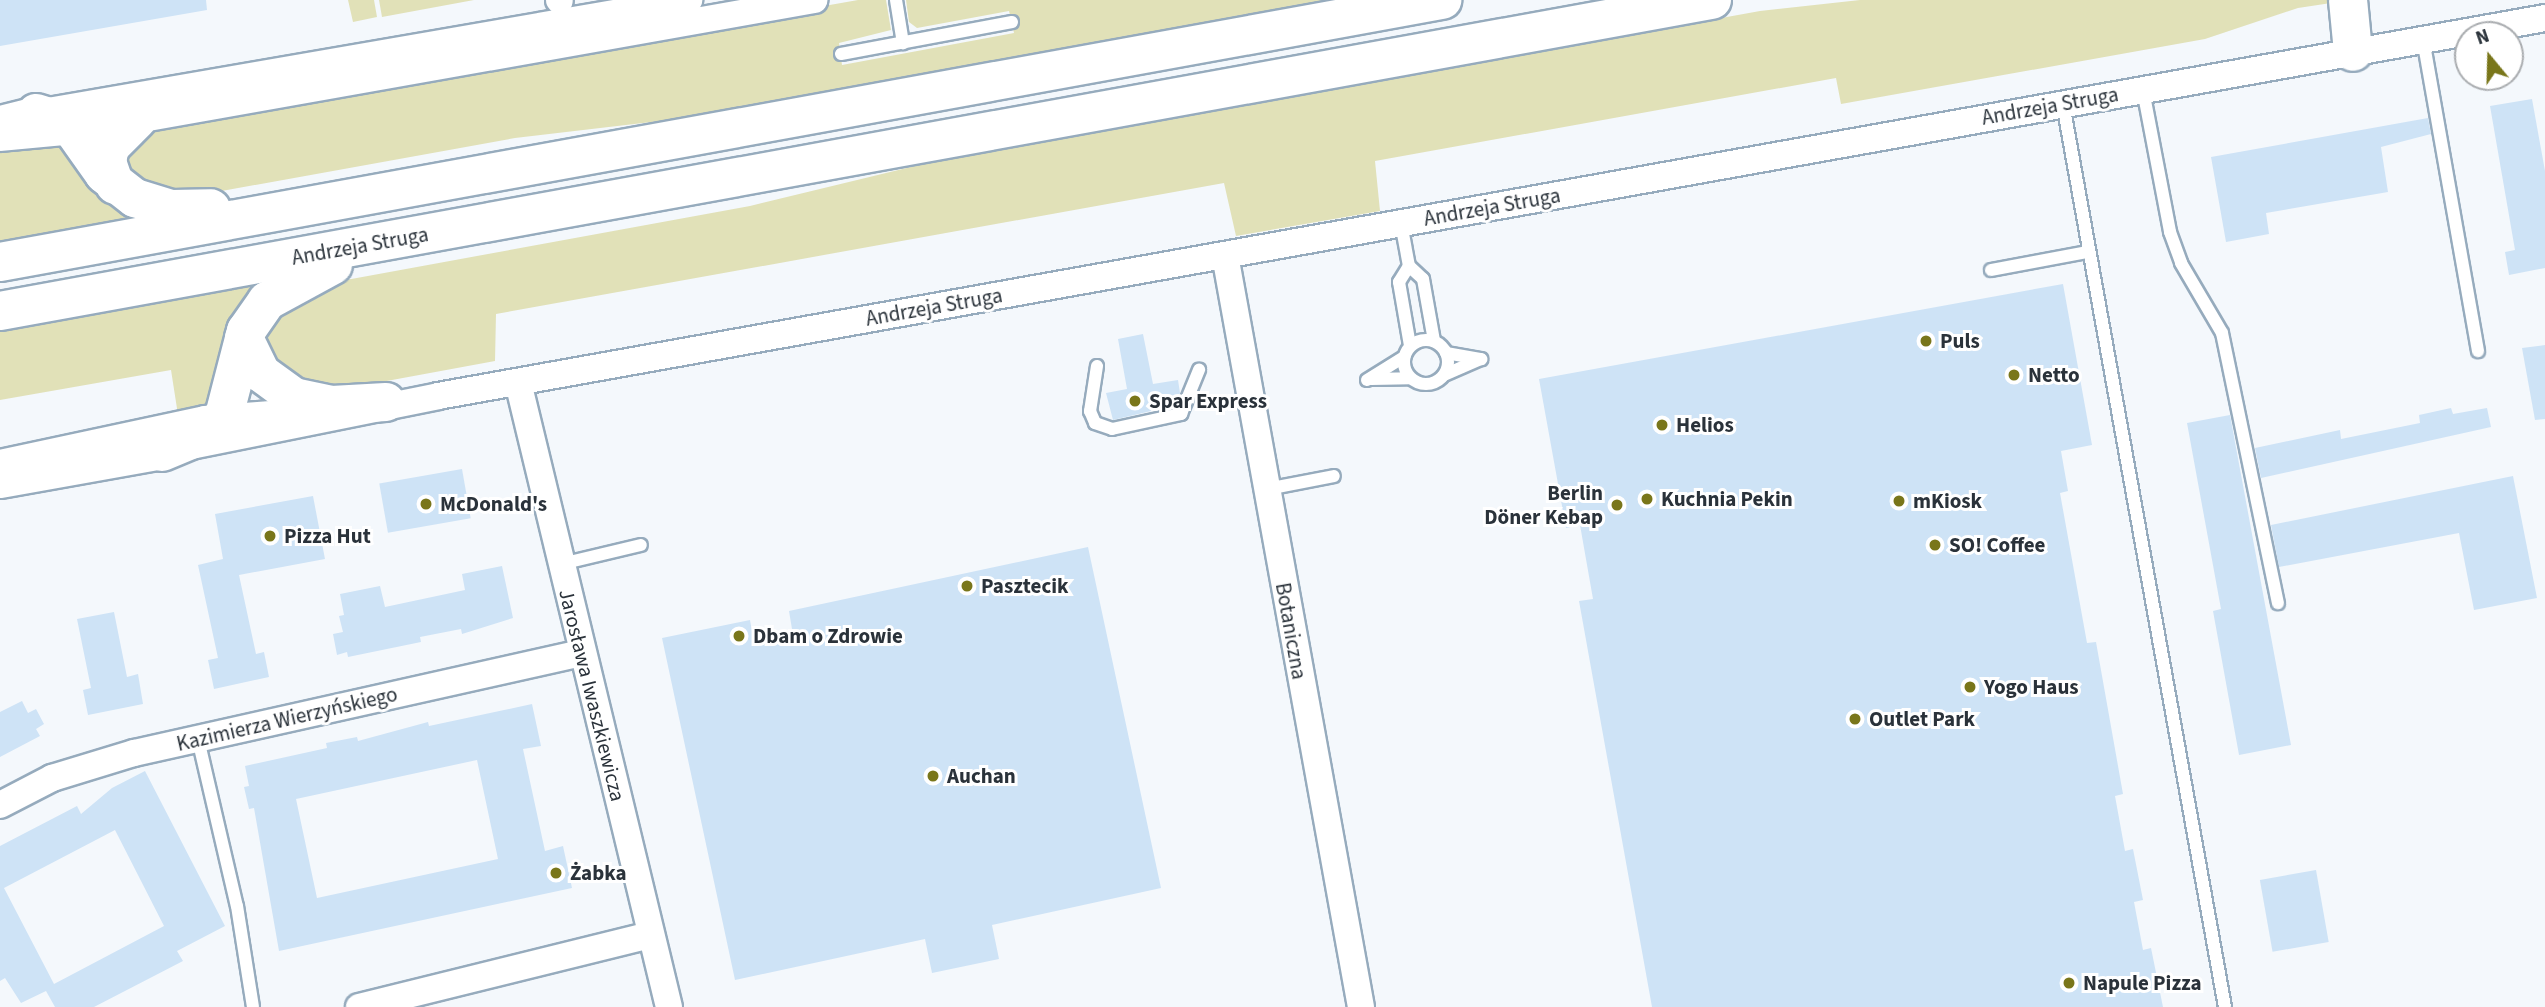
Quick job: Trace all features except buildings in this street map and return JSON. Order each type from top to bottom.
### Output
[{"type":"main road","points":[[0,262],[1442,0]]},
{"type":"main road","name":"Andrzeja Struga","points":[[0,311],[1712,0]]},
{"type":"main road","points":[[2348,0],[2353,52]]},
{"type":"main road","points":[[18,118],[61,118],[75,131],[115,185],[145,202],[190,210],[463,178]]},
{"type":"main road","points":[[115,185],[108,152],[136,120]]},
{"type":"main road","points":[[162,452],[200,436],[224,416],[244,338],[267,301],[313,272],[515,218]]},
{"type":"main road","points":[[244,338],[261,373],[294,397],[332,405],[386,402]]},
{"type":"street","points":[[18,118],[562,17],[689,0]]},
{"type":"street","points":[[0,138],[75,131],[136,120],[562,17],[814,0]]},
{"type":"street","name":"Andrzeja Struga","points":[[0,481],[162,452],[438,396],[2545,18]]},
{"type":"street","name":"Botaniczna","points":[[1225,255],[1361,1007]]},
{"type":"street","name":"Jarosława Iwaszkiewicza","points":[[518,382],[581,653],[669,1007]]},
{"type":"street","name":"Andrzeja Struga","points":[[0,463],[75,442],[224,416],[438,396]]},
{"type":"street","name":"Kazimierza Wierzyńskiego","points":[[0,805],[86,766],[581,653]]},
{"type":"street","points":[[359,1007],[650,935]]},
{"type":"lane","points":[[896,0],[903,43]]},
{"type":"lane","points":[[841,54],[1012,22]]},
{"type":"lane","points":[[2423,39],[2478,351]]},
{"type":"lane","points":[[2143,89],[2170,232],[2181,263],[2222,333],[2278,603]]},
{"type":"lane","points":[[2063,103],[2087,252],[2225,1007]]},
{"type":"lane","points":[[1401,223],[1409,265],[1423,278],[1434,341],[1446,353],[1481,359],[1425,384],[1410,378],[1367,380],[1407,352],[1434,341]]},
{"type":"lane","points":[[1991,270],[2087,252]]},
{"type":"lane","points":[[1409,265],[1399,282],[1410,378]]},
{"type":"lane","points":[[1444,374],[1446,353]]},
{"type":"lane","points":[[1097,366],[1090,411],[1095,423],[1112,429],[1181,414],[1199,370]]},
{"type":"lane","points":[[1267,489],[1334,476]]},
{"type":"lane","points":[[561,565],[640,545]]},
{"type":"lane","points":[[198,739],[237,906],[253,1007]]},
{"type":"green space","points":[[348,0],[374,0],[377,17],[353,22]]},
{"type":"green space","points":[[379,0],[474,0],[382,17]]},
{"type":"green space","points":[[858,0],[886,0],[891,30],[839,43],[842,65],[1014,33],[1009,11],[917,28],[909,22],[906,0],[1344,0],[711,115],[515,138],[194,196],[156,195],[123,165],[136,134],[160,123]]},
{"type":"green space","points":[[1860,0],[2351,0],[2298,8],[2205,39],[1841,104],[1836,78],[1375,161],[1380,211],[1236,236],[1224,183],[496,314],[495,361],[327,392],[268,365],[261,324],[335,282],[750,206],[948,158],[1760,11]]},
{"type":"green space","points":[[68,139],[138,218],[0,243],[0,151]]},
{"type":"green space","points":[[263,282],[215,408],[178,415],[171,370],[0,400],[0,329]]},
{"type":"place","name":"Puls","points":[[1926,341]]},
{"type":"place","name":"Netto","points":[[2014,375]]},
{"type":"place","name":"Spar Express","points":[[1135,401]]},
{"type":"place","name":"Helios","points":[[1662,425]]},
{"type":"place","name":"Kuchnia Pekin","points":[[1647,499]]},
{"type":"place","name":"mKiosk","points":[[1899,501]]},
{"type":"place","name":"McDonald's","points":[[426,504]]},
{"type":"place","name":"Berlin Döner Kebap","points":[[1617,505]]},
{"type":"place","name":"Pizza Hut","points":[[270,536]]},
{"type":"place","name":"SO! Coffee","points":[[1935,545]]},
{"type":"place","name":"Pasztecik","points":[[967,586]]},
{"type":"place","name":"Dbam o Zdrowie","points":[[739,636]]},
{"type":"place","name":"Yogo Haus","points":[[1970,687]]},
{"type":"place","name":"Outlet Park","points":[[1855,719]]},
{"type":"place","name":"Auchan","points":[[933,776]]},
{"type":"place","name":"Żabka","points":[[556,873]]},
{"type":"place","name":"Napule Pizza","points":[[2069,983]]}]
